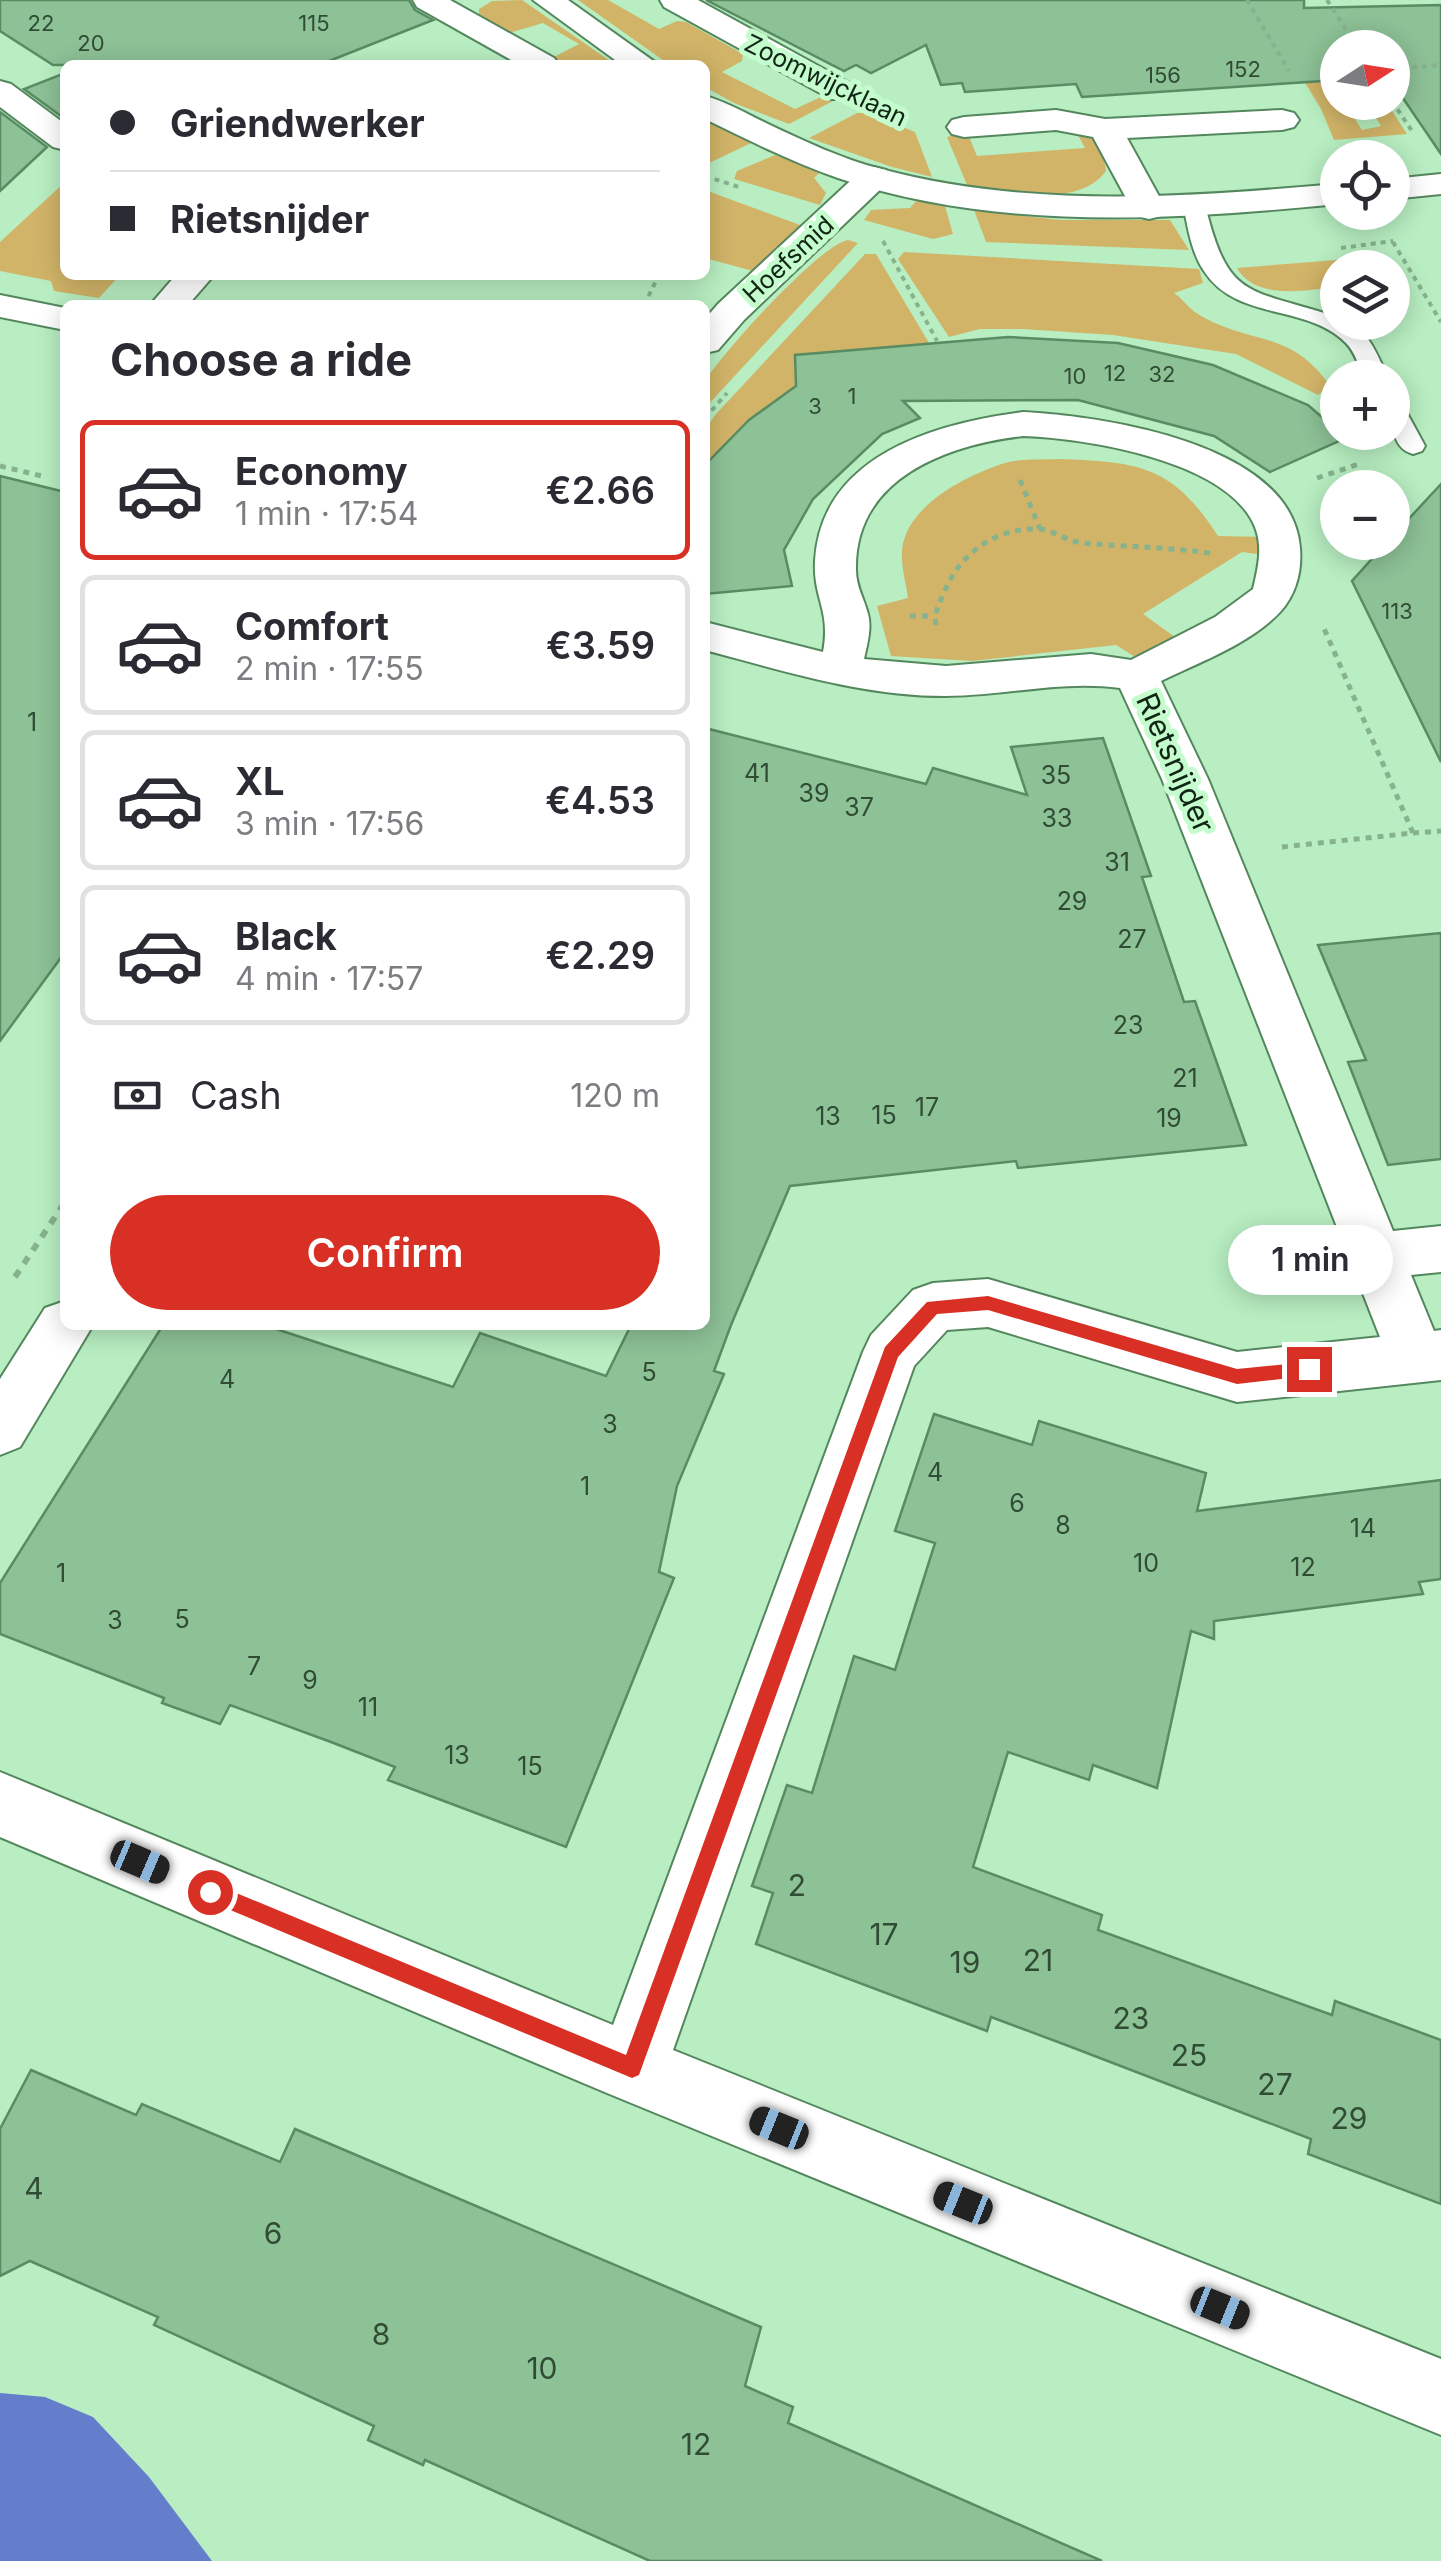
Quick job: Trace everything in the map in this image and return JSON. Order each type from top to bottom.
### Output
[{"type":"street","points":[[548,0],[636,60]]},
{"type":"street","name":"Zoomwijcklaan","points":[[675,0],[842,92]]},
{"type":"street","points":[[448,4],[535,60]]},
{"type":"street","points":[[0,91],[60,136]]},
{"type":"street","points":[[710,108],[779,142],[874,178],[1035,205],[1149,209],[1320,195]]},
{"type":"street","points":[[964,126],[1056,120],[1105,129],[1282,120]]},
{"type":"street","points":[[1105,129],[1149,209]]},
{"type":"street","name":"Hoefsmid","points":[[710,336],[874,178]]},
{"type":"street","points":[[1410,187],[1441,184]]},
{"type":"street","points":[[173,300],[191,280]]},
{"type":"street","points":[[0,306],[60,318]]},
{"type":"street","points":[[841,671],[848,617],[837,588],[837,548],[844,518],[880,472],[914,451],[999,426],[1042,423],[1082,426],[1140,438],[1194,457],[1259,498],[1280,532],[1273,593],[1257,610],[1136,675]]},
{"type":"street","name":"Rietsnijder","points":[[632,2068],[891,1352],[933,1308],[988,1303],[1237,1376],[1428,1356],[1378,1256],[1215,854],[1136,675],[1091,668],[946,681],[841,671],[710,637]]},
{"type":"street","points":[[1378,1256],[1441,1249]]},
{"type":"street","points":[[0,1429],[62,1330]]},
{"type":"street","points":[[0,1804],[632,2068],[1441,2397]]},
{"type":"lane","points":[[1194,205],[1207,256],[1220,278],[1268,306],[1319,320],[1355,338],[1367,360]]},
{"type":"lane","points":[[1410,440],[1413,446]]},
{"type":"path","points":[[1327,0],[1346,30]]},
{"type":"path","points":[[1410,68],[1441,65]]},
{"type":"path","points":[[1405,120],[1414,134]]},
{"type":"path","points":[[878,231],[938,341]]},
{"type":"path","points":[[1392,241],[1441,322]]},
{"type":"path","points":[[1259,498],[1413,446]]},
{"type":"path","points":[[0,466],[42,476]]},
{"type":"path","points":[[946,681],[934,616],[950,579],[969,553],[995,537],[1040,530],[1079,543],[1158,545],[1279,564],[1304,582],[1413,833]]},
{"type":"path","points":[[1215,854],[1441,831]]},
{"type":"path","points":[[11,1283],[60,1210]]},
{"type":"shaded area","points":[[522,0],[609,60],[554,60],[552,58],[579,44],[543,23],[509,33],[479,14],[479,9],[492,1]]},
{"type":"shaded area","points":[[578,0],[608,0],[659,29],[677,21],[686,22],[743,54],[742,61],[722,72],[795,109],[823,96],[835,100],[789,124],[710,90],[710,60],[663,60]]},
{"type":"shaded area","points":[[1255,0],[1282,0],[1320,62],[1320,107]]},
{"type":"shaded area","points":[[857,113],[868,113],[915,132],[932,177],[809,138]]},
{"type":"shaded area","points":[[1326,120],[1356,120],[1362,130],[1381,126],[1377,120],[1398,120],[1407,134],[1334,140]]},
{"type":"shaded area","points":[[710,122],[751,143],[710,163]]},
{"type":"shaded area","points":[[967,132],[977,156],[1085,148],[1078,135],[1081,132],[1099,147],[1106,171],[1093,183],[1060,194],[967,185],[947,137]]},
{"type":"shaded area","points":[[775,155],[820,172],[814,178],[826,193],[820,205],[734,179],[737,171]]},
{"type":"shaded area","points":[[60,187],[60,280],[115,280],[99,298],[54,291],[51,281],[0,271],[0,242]]},
{"type":"shaded area","points":[[710,192],[800,225],[753,271],[710,259]]},
{"type":"shaded area","points":[[917,200],[945,206],[953,234],[933,239],[864,220],[871,210],[910,208]]},
{"type":"shaded area","points":[[974,210],[1060,220],[1170,220],[1189,250],[986,242]]},
{"type":"shaded area","points":[[848,240],[858,243],[710,403],[710,374],[734,344],[796,278]]},
{"type":"shaded area","points":[[904,252],[1199,269],[1203,283],[1174,293],[1216,324],[1300,355],[1320,374],[1320,394],[1236,354],[1113,335],[980,329],[949,337],[898,259]]},
{"type":"shaded area","points":[[865,254],[876,254],[929,343],[749,420],[710,460],[710,422]]},
{"type":"shaded area","points":[[1320,261],[1320,289],[1269,289],[1245,278],[1237,268]]},
{"type":"shaded area","points":[[1018,460],[1112,462],[1152,472],[1186,495],[1218,536],[1266,537],[1264,555],[1242,552],[1143,614],[1179,640],[1140,660],[1116,645],[972,661],[891,656],[877,606],[908,598],[902,551],[914,520],[940,495],[990,468]]},
{"type":"water","points":[[0,2393],[45,2397],[93,2417],[149,2477],[212,2561],[0,2561]]},
{"type":"building","points":[[0,0],[409,0],[415,10],[433,20],[332,60],[60,60],[60,65],[53,65],[0,31]]},
{"type":"building","points":[[706,0],[1304,0],[1304,8],[1441,5],[1441,154],[1410,108],[1410,30],[1320,30],[1320,81],[1082,97],[1076,84],[965,92],[962,83],[941,85],[926,45],[871,73],[856,65],[844,71]]},
{"type":"building","points":[[60,75],[60,115],[24,89]]},
{"type":"building","points":[[0,112],[47,147],[0,191]]},
{"type":"building","points":[[1008,337],[1118,343],[1213,365],[1308,405],[1320,415],[1320,450],[1270,472],[1214,436],[1078,400],[903,401],[920,418],[882,434],[813,499],[784,550],[792,586],[710,594],[710,460],[749,420],[796,386],[795,355]]},
{"type":"building","points":[[0,476],[60,491],[60,959],[0,1041]]},
{"type":"building","points":[[1441,484],[1441,762],[1352,581],[1371,560],[1410,560],[1410,518]]},
{"type":"building","points":[[710,729],[926,784],[933,768],[1027,795],[1011,747],[1103,738],[1151,876],[1142,877],[1184,1002],[1195,1001],[1246,1145],[1018,1168],[1016,1161],[790,1186],[731,1325],[714,1371],[724,1374],[677,1486],[659,1572],[674,1578],[566,1847],[388,1780],[395,1767],[331,1742],[230,1705],[220,1724],[0,1634],[0,1583],[160,1330],[279,1330],[453,1387],[480,1333],[606,1376],[629,1330],[710,1330]]},
{"type":"building","points":[[1441,933],[1441,1159],[1388,1165],[1348,1062],[1366,1060],[1318,945]]},
{"type":"building","points":[[934,1414],[1032,1445],[1039,1421],[1206,1473],[1197,1511],[1441,1480],[1441,1579],[1419,1582],[1423,1594],[1214,1621],[1214,1639],[1191,1631],[1157,1788],[1093,1765],[1089,1780],[1008,1752],[973,1867],[1102,1915],[1098,1930],[1332,2015],[1335,2001],[1441,2040],[1441,2204],[1308,2154],[1311,2139],[1066,2045],[991,2017],[987,2031],[756,1944],[773,1893],[752,1886],[787,1785],[812,1793],[854,1656],[895,1670],[935,1543],[895,1531]]},
{"type":"building","points":[[31,2070],[136,2115],[142,2104],[280,2162],[295,2129],[761,2327],[745,2386],[793,2407],[788,2423],[1102,2561],[650,2561],[425,2460],[423,2465],[368,2440],[374,2426],[154,2325],[158,2317],[30,2261],[0,2276],[0,2129]]},
{"type":"route","points":[[210,1892],[632,2068],[891,1352],[933,1308],[988,1303],[1237,1376],[1309,1369]]}]
